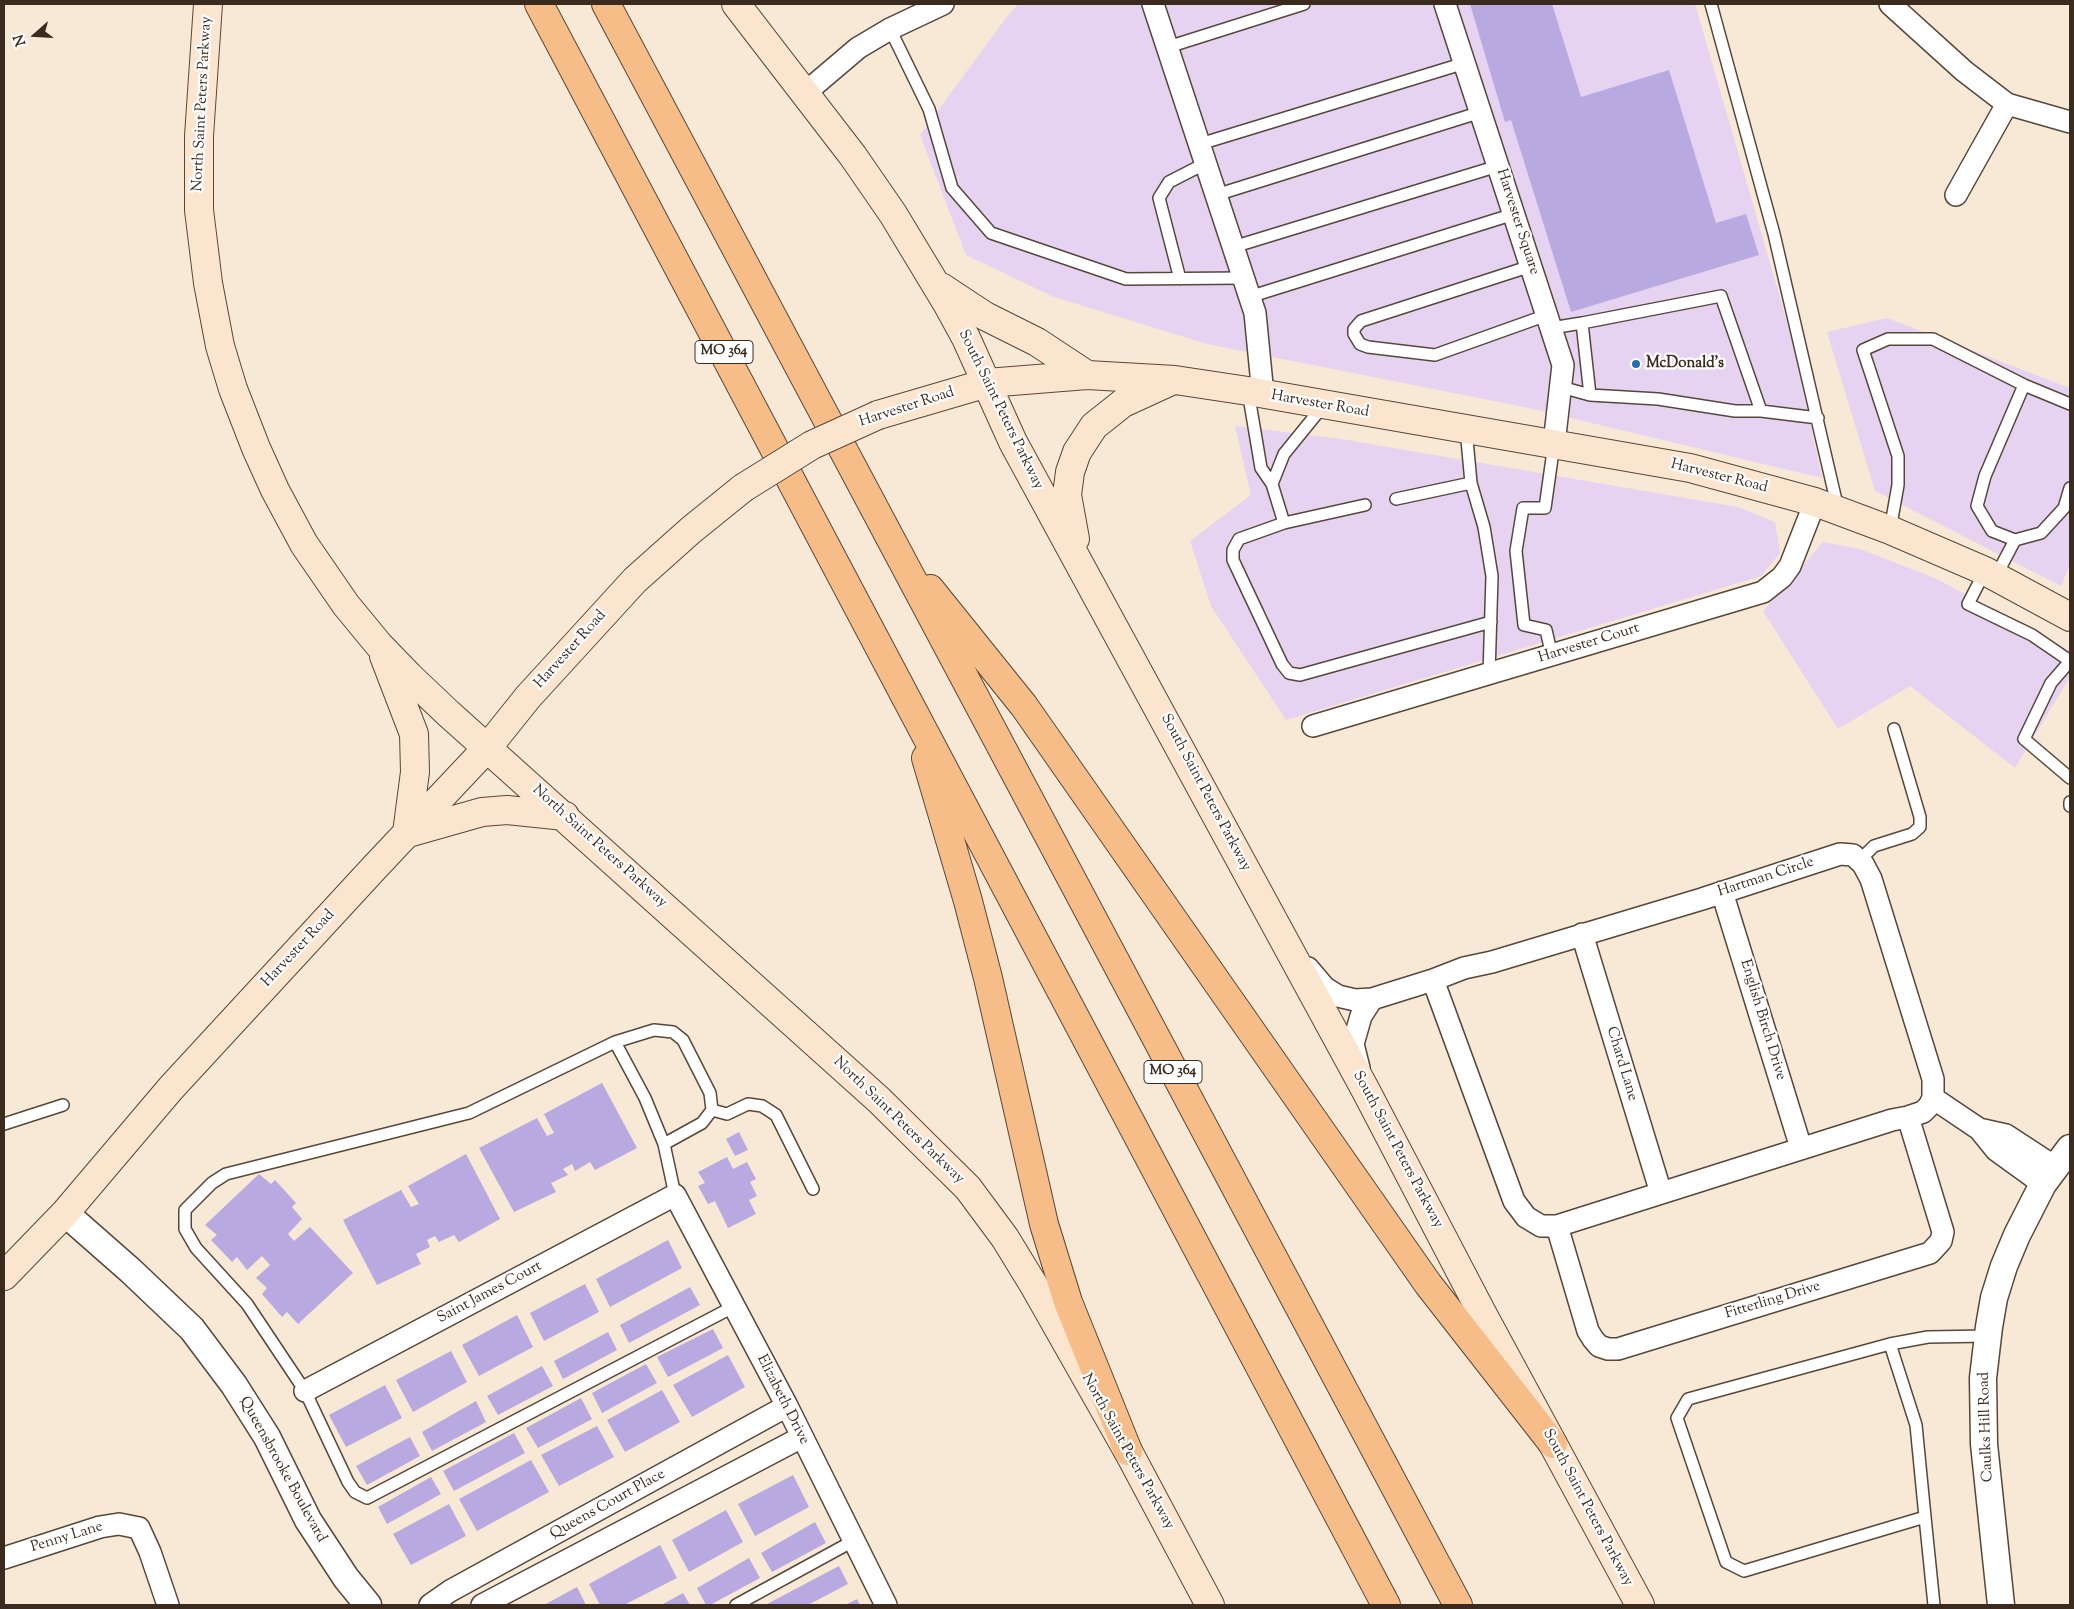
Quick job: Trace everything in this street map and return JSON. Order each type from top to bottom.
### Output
[{"type":"highway","name":"MO 364","points":[[539,4],[1386,1605]]},
{"type":"highway","name":"MO 364","points":[[606,4],[1458,1605]]},
{"type":"highway","points":[[889,538],[1024,706],[1428,1284],[1553,1444]]},
{"type":"highway","points":[[909,702],[968,901],[988,978],[1044,1224],[1068,1302],[1128,1451]]},
{"type":"main road","name":"North Saint Peters Parkway","points":[[208,4],[199,136],[199,210],[208,283],[220,346],[233,390],[275,490],[304,544],[346,605],[379,645],[449,714],[565,816],[879,1100],[968,1188],[1005,1238],[1025,1271],[1128,1451],[1210,1605]]},
{"type":"main road","name":"South Saint Peters Parkway","points":[[736,4],[805,93],[893,214],[966,338],[1013,442],[1365,1089],[1640,1605]]},
{"type":"main road","points":[[934,282],[960,302],[1037,342],[1087,375]]},
{"type":"main road","name":"Harvester Road","points":[[4,1276],[65,1213],[170,1088],[488,747],[528,697],[635,580],[691,530],[743,488],[812,445],[878,414],[987,383],[1087,375],[1175,380],[1256,393],[1690,468],[1826,506],[1890,530],[2068,609]]},
{"type":"main road","points":[[1080,563],[1067,495],[1070,472],[1077,452],[1094,426],[1123,403],[1175,380]]},
{"type":"main road","points":[[379,645],[414,734],[415,772],[407,833],[482,812],[507,810],[565,816]]},
{"type":"street","points":[[805,93],[858,48],[890,29],[943,4]]},
{"type":"street","points":[[1153,4],[1255,313],[1256,393]]},
{"type":"street","name":"Harvester Square","points":[[1445,4],[1563,365],[1554,444]]},
{"type":"street","points":[[1890,4],[1964,70],[2006,104],[2070,122]]},
{"type":"street","points":[[1956,195],[2006,104]]},
{"type":"street","name":"Harvester Court","points":[[1313,726],[1763,592],[1782,577],[1826,506]]},
{"type":"street","name":"Hartman Circle","points":[[1290,951],[1325,988],[1338,996],[1355,1000],[1372,999],[1464,968],[1492,962],[1840,854],[1853,856],[1859,861]]},
{"type":"street","points":[[1433,980],[1514,1200],[1526,1217],[1541,1226],[1557,1226],[1801,1148],[1892,1120],[1908,1117],[1923,1112],[1929,1106],[1933,1098],[1932,1079],[1871,879],[1859,861]]},
{"type":"street","name":"English Birch Drive","points":[[1722,892],[1801,1148]]},
{"type":"street","name":"Chard Lane","points":[[1582,934],[1661,1193]]},
{"type":"street","points":[[1365,1089],[1353,1044],[1356,1028],[1372,999]]},
{"type":"street","points":[[1933,1098],[1979,1129],[1996,1150],[2056,1166]]},
{"type":"street","name":"Fitterling Drive","points":[[1557,1226],[1588,1331],[1599,1346],[1608,1349],[1618,1348],[1930,1253],[1941,1241],[1943,1232],[1908,1117]]},
{"type":"street","name":"Caulks Hill Road","points":[[2001,1605],[1984,1444],[1983,1378],[1988,1336],[1994,1298],[2004,1266],[2017,1235],[2056,1166]]},
{"type":"street","name":"Saint James Court","points":[[305,1391],[675,1195]]},
{"type":"street","name":"Elizabeth Drive","points":[[675,1195],[787,1406],[886,1605]]},
{"type":"street","name":"Queensbrooke Boulevard","points":[[65,1213],[131,1271],[192,1329],[239,1392],[267,1437],[308,1520],[346,1578],[368,1605]]},
{"type":"street","name":"Queens Court Place","points":[[430,1605],[450,1591],[787,1406]]},
{"type":"street","name":"Queens Court Place","points":[[482,1605],[802,1437]]},
{"type":"street","name":"Penny Lane","points":[[4,1558],[100,1527],[119,1524],[139,1528],[150,1552],[168,1605]]},
{"type":"lane","points":[[1168,47],[1304,4]]},
{"type":"lane","points":[[1711,4],[1774,234],[1818,418],[1826,506]]},
{"type":"lane","points":[[890,29],[929,109],[952,188],[991,233],[1126,279],[1180,279],[1246,287],[1514,214]]},
{"type":"lane","points":[[1180,279],[1158,198],[1169,182],[1203,154],[1465,63]]},
{"type":"lane","points":[[1216,195],[1481,112]]},
{"type":"lane","points":[[1233,247],[1498,166]]},
{"type":"lane","points":[[1531,266],[1361,321],[1354,329],[1354,334],[1360,344],[1368,347],[1435,354],[1549,321],[1582,324],[1721,296],[1761,411]]},
{"type":"lane","points":[[1582,324],[1590,395]]},
{"type":"lane","points":[[1890,530],[1898,485],[1898,456],[1863,350],[1888,339],[1933,339],[2024,385],[2070,404]]},
{"type":"lane","points":[[2024,385],[1985,476],[1977,506],[1992,531],[2015,540],[2041,533],[2064,508],[2070,488]]},
{"type":"lane","points":[[1561,387],[1590,395],[1658,399],[1735,411],[1761,411],[1818,418]]},
{"type":"lane","points":[[1256,393],[1261,468],[1272,484],[1284,523]]},
{"type":"lane","points":[[1272,484],[1284,454],[1324,406]]},
{"type":"lane","points":[[1466,429],[1471,483],[1484,528],[1492,576],[1489,674]]},
{"type":"lane","points":[[1552,656],[1546,630],[1524,625],[1516,551],[1524,508],[1545,508],[1554,444]]},
{"type":"lane","points":[[1396,499],[1471,483]]},
{"type":"lane","points":[[1365,505],[1284,523],[1239,540],[1233,550],[1233,560],[1282,664],[1289,673],[1300,675],[1491,622]]},
{"type":"lane","points":[[2015,540],[1968,604],[2032,635],[2070,661],[2051,683],[2024,739],[2070,778]]},
{"type":"lane","points":[[1859,861],[1874,846],[1912,834],[1920,827],[1920,817],[1894,729]]},
{"type":"lane","points":[[664,1144],[702,1123],[712,1110],[710,1093],[683,1040],[673,1032],[654,1030],[615,1042],[469,1113],[226,1174],[212,1183],[185,1210],[186,1229],[196,1248],[246,1304],[305,1391],[348,1482],[355,1492],[367,1498],[734,1307]]},
{"type":"lane","points":[[615,1042],[645,1098],[664,1144],[675,1195]]},
{"type":"lane","points":[[712,1110],[727,1114],[748,1104],[762,1106],[776,1115],[813,1190]]},
{"type":"lane","points":[[4,1124],[63,1105]]},
{"type":"lane","points":[[1925,1517],[1744,1572],[1726,1562],[1677,1418],[1688,1399],[1890,1344],[1928,1337],[1988,1336]]},
{"type":"lane","points":[[1890,1344],[1916,1425],[1934,1605]]},
{"type":"lane","points":[[736,1605],[855,1540]]},
{"type":"shaded area","points":[[1018,4],[1695,4],[1792,339],[1822,478],[1529,408],[1207,344],[1054,297],[966,255],[920,135]]},
{"type":"shaded area","points":[[1887,318],[2070,388],[2070,564],[2061,586],[1875,491],[1827,332]]},
{"type":"shaded area","points":[[1235,426],[1341,439],[1738,507],[1775,522],[1780,553],[1761,576],[1286,720],[1211,606],[1190,541],[1251,495]]},
{"type":"shaded area","points":[[1823,542],[1860,549],[1937,579],[2070,651],[2070,677],[2015,768],[1910,686],[1838,729],[1763,611]]},
{"type":"building","points":[[1470,4],[1552,4],[1581,97],[1669,70],[1716,223],[1746,214],[1759,255],[1571,312],[1511,120],[1505,122]]},
{"type":"building","points":[[602,1083],[637,1148],[595,1170],[590,1162],[575,1171],[572,1164],[563,1169],[568,1175],[551,1183],[556,1192],[514,1212],[479,1148],[537,1118],[547,1136],[554,1133],[544,1114]]},
{"type":"building","points":[[739,1132],[748,1150],[735,1156],[726,1139]]},
{"type":"building","points":[[466,1154],[500,1219],[459,1242],[454,1235],[439,1242],[435,1236],[427,1240],[430,1247],[416,1254],[421,1264],[377,1285],[343,1220],[401,1190],[411,1207],[419,1204],[408,1186]]},
{"type":"building","points":[[727,1157],[733,1169],[747,1162],[756,1179],[750,1182],[757,1196],[749,1200],[756,1214],[728,1228],[715,1201],[708,1204],[698,1186],[705,1183],[698,1172]]},
{"type":"building","points":[[259,1174],[271,1184],[275,1180],[296,1203],[292,1207],[302,1219],[288,1234],[294,1241],[310,1227],[353,1273],[298,1324],[287,1312],[282,1317],[262,1294],[267,1288],[256,1278],[270,1265],[262,1256],[247,1270],[237,1257],[232,1262],[211,1240],[217,1235],[205,1225]]},
{"type":"building","points":[[668,1240],[682,1268],[610,1307],[596,1279]]},
{"type":"building","points":[[585,1284],[599,1312],[544,1341],[530,1313]]},
{"type":"building","points":[[690,1287],[700,1305],[629,1343],[620,1325]]},
{"type":"building","points":[[517,1315],[533,1347],[479,1376],[462,1345]]},
{"type":"building","points":[[713,1329],[723,1348],[668,1377],[657,1357]]},
{"type":"building","points":[[608,1332],[617,1350],[563,1379],[554,1361]]},
{"type":"building","points":[[451,1351],[467,1382],[413,1412],[396,1380]]},
{"type":"building","points":[[728,1355],[745,1387],[692,1417],[673,1385]]},
{"type":"building","points":[[646,1364],[657,1383],[602,1413],[592,1393]]},
{"type":"building","points":[[542,1366],[553,1386],[498,1415],[487,1396]]},
{"type":"building","points":[[385,1385],[402,1418],[346,1447],[329,1415]]},
{"type":"building","points":[[662,1390],[680,1422],[625,1452],[607,1420]]},
{"type":"building","points":[[581,1398],[592,1419],[538,1448],[526,1428]]},
{"type":"building","points":[[476,1401],[486,1422],[432,1451],[422,1432]]},
{"type":"building","points":[[597,1426],[614,1457],[559,1486],[541,1455]]},
{"type":"building","points":[[514,1433],[525,1453],[454,1491],[443,1471]]},
{"type":"building","points":[[410,1437],[420,1456],[367,1485],[356,1466]]},
{"type":"building","points":[[531,1460],[549,1492],[477,1531],[459,1499]]},
{"type":"building","points":[[793,1475],[809,1507],[755,1536],[738,1504]]},
{"type":"building","points":[[431,1477],[441,1494],[387,1524],[378,1507]]},
{"type":"building","points":[[449,1504],[466,1536],[411,1565],[393,1534]]},
{"type":"building","points":[[726,1510],[743,1542],[689,1572],[672,1540]]},
{"type":"building","points":[[815,1522],[826,1543],[772,1572],[761,1553]]},
{"type":"building","points":[[660,1545],[677,1578],[624,1605],[600,1605],[589,1584]]},
{"type":"building","points":[[749,1558],[760,1578],[710,1605],[706,1605],[697,1588]]},
{"type":"building","points":[[839,1566],[848,1584],[808,1605],[767,1604]]},
{"type":"building","points":[[577,1587],[586,1605],[544,1605]]},
{"type":"building","points":[[683,1593],[690,1605],[661,1605]]},
{"type":"building","points":[[857,1599],[860,1605],[845,1605]]},
{"type":"place","name":"McDonald's","points":[[1636,364]]}]
